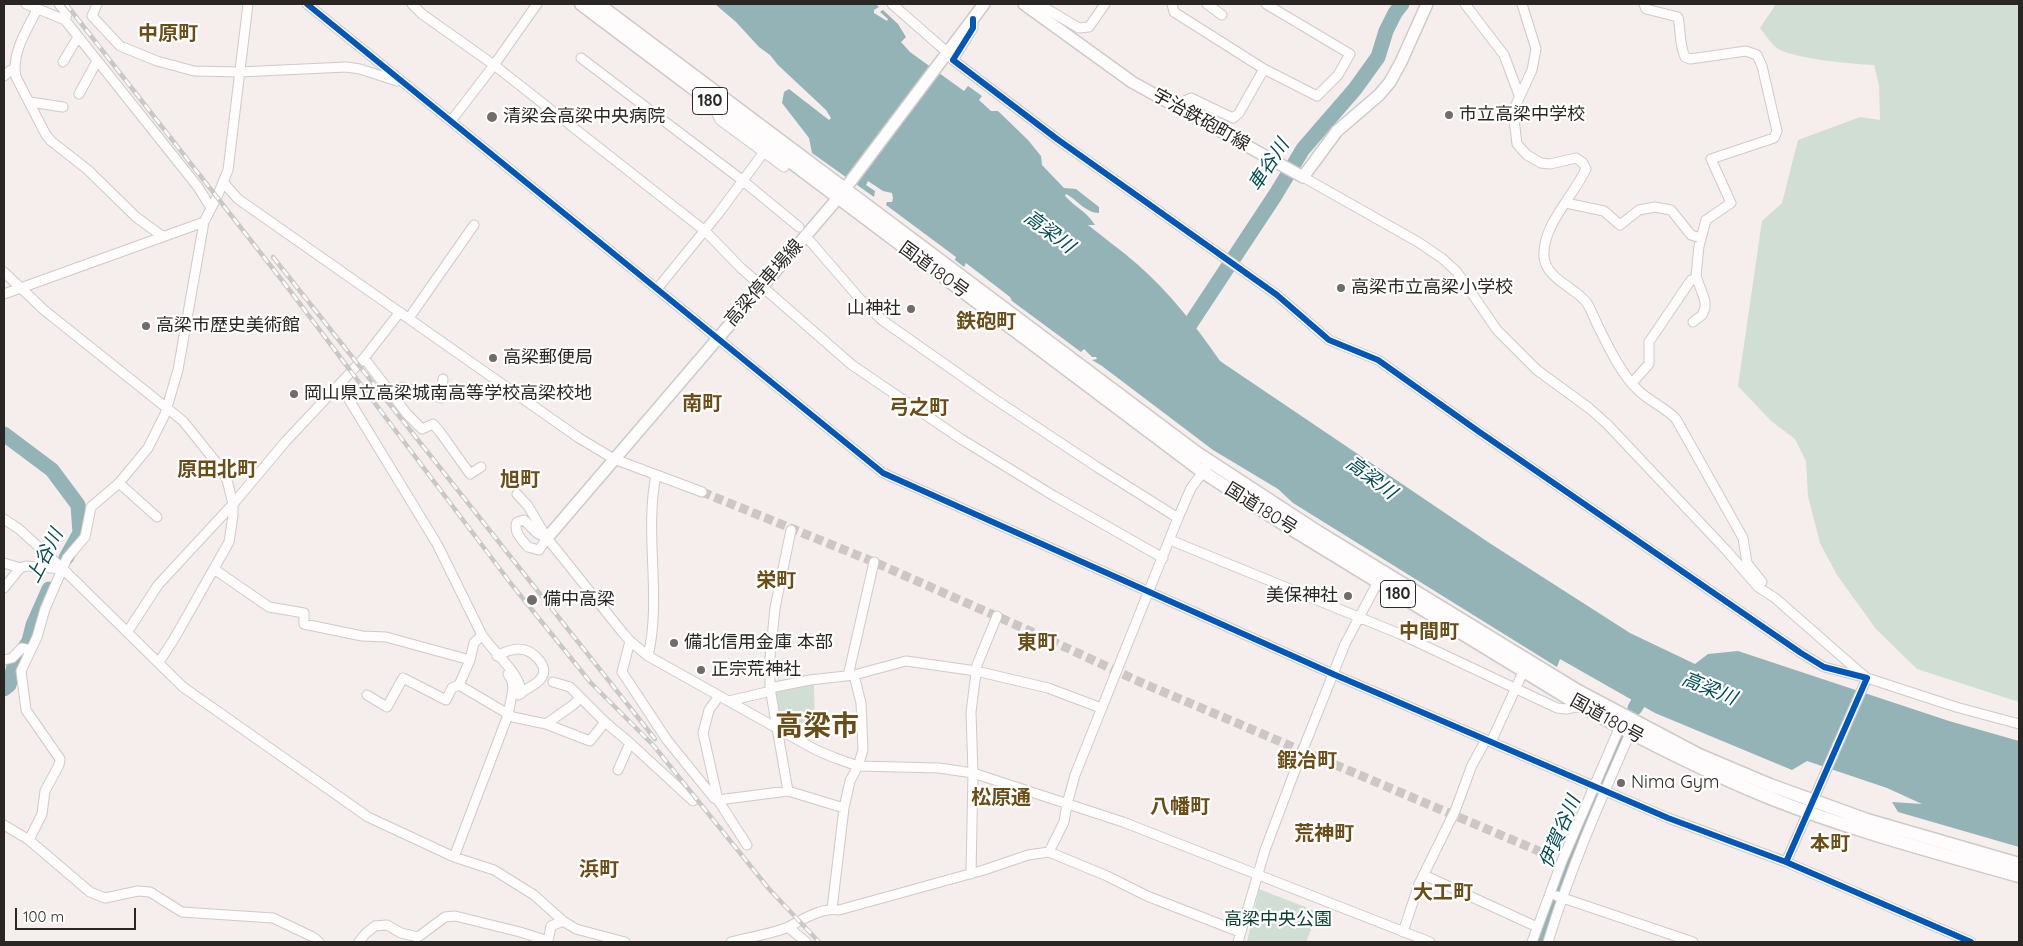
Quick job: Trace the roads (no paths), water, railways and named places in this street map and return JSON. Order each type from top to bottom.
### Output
[{"type":"highway","name":"国道180号","points":[[581,4],[710,101],[845,189]]},
{"type":"highway","name":"国道180号","points":[[598,4],[845,189],[1207,467],[1581,706],[1628,725]]},
{"type":"highway","name":"国道180号","points":[[1380,576],[1578,691],[1628,725],[1702,769],[1896,829],[2019,864]]},
{"type":"highway","name":"国道180号","points":[[1812,802],[1915,847],[2019,876]]},
{"type":"main road","points":[[845,189],[984,4]]},
{"type":"main road","points":[[1300,175],[1337,131],[1379,96],[1390,82],[1427,4]]},
{"type":"main road","name":"宇治鉄砲町線","points":[[1029,7],[1132,82],[1300,175]]},
{"type":"main road","name":"高梁停車場線","points":[[547,538],[845,189]]},
{"type":"street","points":[[26,4],[65,20],[198,187],[211,208]]},
{"type":"street","points":[[59,4],[67,14],[65,20]]},
{"type":"street","points":[[97,4],[92,16],[120,46],[157,61],[194,71],[240,72],[346,67],[360,69],[402,82]]},
{"type":"street","points":[[29,840],[42,814],[45,791],[59,765],[60,759],[26,710],[21,671],[32,650],[45,609],[64,570],[67,558],[85,536],[91,507],[118,483],[148,448],[160,427],[167,407],[178,370],[204,222],[223,182],[230,156],[232,122],[248,4]]},
{"type":"street","points":[[306,4],[699,322],[717,339],[764,374],[883,473],[1333,674],[1488,741],[1668,818],[1786,862],[1971,942]]},
{"type":"street","points":[[412,4],[422,14],[494,65],[705,231],[761,286],[852,365],[961,439],[1054,496],[1163,558]]},
{"type":"street","points":[[892,4],[945,56]]},
{"type":"street","points":[[1029,7],[1040,5],[1079,28],[1089,27],[1105,4]]},
{"type":"street","points":[[1172,4],[1174,12],[1264,69],[1317,96],[1338,75],[1350,54],[1266,4]]},
{"type":"street","points":[[1207,4],[1222,15]]},
{"type":"street","points":[[1465,4],[1504,55],[1520,95]]},
{"type":"street","points":[[1522,4],[1536,49],[1532,70],[1513,111],[1517,144],[1528,155],[1541,163],[1550,164],[1576,158],[1583,163],[1586,169],[1579,185],[1549,231],[1544,258],[1547,266],[1587,302],[1632,383],[1648,399],[1670,412],[1676,419],[1743,538],[1747,563],[1775,598],[1865,681]]},
{"type":"street","points":[[1644,4],[1646,9],[1678,17],[1682,50],[1685,57],[1690,59],[1746,51],[1757,55],[1762,66],[1777,131],[1774,138],[1712,159],[1731,202],[1706,220],[1701,238],[1696,276],[1705,301],[1705,308],[1702,314],[1693,322]]},
{"type":"street","points":[[450,121],[494,65],[532,5]]},
{"type":"street","points":[[37,10],[20,44],[14,69],[46,135],[88,170],[136,217],[162,236]]},
{"type":"street","points":[[973,19],[973,28],[953,60],[1057,138],[1277,295],[1329,340],[1378,360],[1801,654],[1824,667],[1865,681],[2019,724]]},
{"type":"street","points":[[63,62],[78,37]]},
{"type":"street","points":[[580,58],[742,180],[799,227]]},
{"type":"street","points":[[79,94],[97,61]]},
{"type":"street","points":[[4,76],[14,69]]},
{"type":"street","points":[[1178,108],[1191,98],[1233,118],[1238,113],[1264,69]]},
{"type":"street","points":[[710,101],[720,120],[784,167]]},
{"type":"street","points":[[30,102],[63,107]]},
{"type":"street","points":[[657,288],[705,231],[764,152]]},
{"type":"street","points":[[1300,175],[1418,242],[1443,259],[1457,272],[1496,330],[1537,370],[1589,408],[1607,424],[1726,550],[1758,587],[1775,598]]},
{"type":"street","points":[[223,182],[238,200],[545,415],[614,459],[702,492]]},
{"type":"street","points":[[1566,203],[1604,211],[1620,225],[1639,210],[1656,207],[1671,210],[1691,236],[1701,238]]},
{"type":"street","points":[[4,294],[204,222]]},
{"type":"street","points":[[409,318],[474,225]]},
{"type":"street","points":[[810,242],[860,299],[882,320],[990,396],[1178,518]]},
{"type":"street","points":[[4,272],[19,288],[68,330],[183,421],[220,467],[227,480],[233,504],[233,516],[228,542],[174,639],[158,662]]},
{"type":"street","points":[[1632,383],[1649,364],[1649,342],[1691,280]]},
{"type":"street","points":[[128,631],[158,585],[233,504],[286,441],[364,358],[400,312]]},
{"type":"street","points":[[364,358],[394,395],[406,414],[422,428],[433,424],[470,474],[482,466]]},
{"type":"street","points":[[394,395],[402,388],[442,398],[443,379]]},
{"type":"street","points":[[340,385],[437,544],[482,634],[497,656],[520,682],[521,692],[508,714],[454,856]]},
{"type":"street","points":[[1049,852],[1064,822],[1075,774],[1178,518],[1191,488],[1207,467]]},
{"type":"street","points":[[648,656],[653,635],[651,551],[656,475]]},
{"type":"street","points":[[118,483],[157,517]]},
{"type":"street","points":[[517,494],[528,506],[547,538],[630,641],[648,656],[816,750],[858,766],[939,768],[974,773],[1123,822],[1430,942]]},
{"type":"street","points":[[4,519],[64,570],[183,687],[368,818],[454,856],[494,870],[534,895],[563,921],[576,929],[625,942]]},
{"type":"street","points":[[788,791],[770,690],[770,658],[775,608],[791,530]]},
{"type":"street","points":[[1170,540],[1462,662],[1557,708],[1566,709],[1581,706]]},
{"type":"street","points":[[832,909],[844,808],[850,781],[858,766],[863,750],[861,703],[851,675],[874,562]]},
{"type":"street","points":[[4,563],[20,568]]},
{"type":"street","points":[[4,588],[20,568],[26,566],[64,570]]},
{"type":"street","points":[[214,569],[269,607],[304,614],[304,624],[362,636],[386,638],[470,660]]},
{"type":"street","points":[[1238,942],[1266,850],[1296,768],[1333,674],[1358,617],[1380,576]]},
{"type":"street","points":[[971,874],[974,773],[971,712],[976,671],[997,616]]},
{"type":"street","points":[[367,695],[387,707],[403,678],[446,700],[452,688],[459,685],[470,660],[474,643],[482,634]]},
{"type":"street","points":[[630,641],[622,672],[667,740],[718,800],[747,845]]},
{"type":"street","points":[[4,660],[12,658],[22,648],[32,650]]},
{"type":"street","points":[[497,656],[513,649],[527,649],[541,662],[544,671],[539,681],[529,690],[521,692]]},
{"type":"street","points":[[497,656],[513,685],[508,714]]},
{"type":"street","points":[[728,701],[810,680],[851,675],[906,661],[976,671],[1048,688],[1101,708]]},
{"type":"street","points":[[1403,932],[1424,875],[1454,811],[1472,765],[1488,741],[1524,670]]},
{"type":"street","points":[[1786,862],[1865,681]]},
{"type":"street","points":[[553,682],[570,687],[605,722],[693,801]]},
{"type":"street","points":[[459,685],[508,714],[546,724],[590,741],[605,722]]},
{"type":"street","points":[[718,800],[703,733],[709,710],[719,696]]},
{"type":"street","points":[[546,724],[580,698]]},
{"type":"street","points":[[1532,942],[1537,927],[1555,896],[1628,725]]},
{"type":"street","points":[[618,770],[630,743]]},
{"type":"street","points":[[718,800],[788,791],[844,808]]},
{"type":"street","points":[[4,825],[29,840],[90,892],[105,898],[138,891],[150,892],[182,912],[273,918],[313,936],[319,942]]},
{"type":"street","points":[[1548,942],[1555,896],[1580,836]]},
{"type":"street","points":[[731,942],[788,927],[798,921],[832,909],[838,910],[971,874],[1028,855],[1049,852],[1107,876],[1147,896],[1240,932]]},
{"type":"street","points":[[1424,875],[1537,927]]},
{"type":"street","points":[[1555,896],[1693,942]]},
{"type":"street","points":[[359,942],[364,934],[375,926],[387,926],[401,933],[418,936],[445,917],[455,916],[520,932],[549,942],[551,926],[563,921]]},
{"type":"street","points":[[788,927],[806,942]]},
{"type":"water","name":"高梁川","points":[[715,4],[876,4],[879,7],[874,10],[874,13],[887,21],[888,19],[880,12],[883,10],[898,24],[906,37],[901,42],[910,52],[964,91],[968,86],[982,96],[979,100],[991,111],[998,111],[1028,140],[1041,156],[1042,165],[1064,188],[1076,189],[1099,207],[1099,213],[1090,211],[1070,196],[1066,194],[1065,196],[1088,216],[1095,225],[1088,225],[1131,259],[1160,286],[1192,322],[1220,361],[1491,544],[1630,633],[1695,664],[1708,654],[1738,651],[1949,721],[2019,741],[2019,847],[1898,812],[1892,802],[1922,804],[1887,788],[1807,761],[1792,770],[1655,713],[1560,659],[1557,667],[1293,503],[1278,489],[1213,450],[1092,360],[1097,359],[1096,357],[1092,357],[1084,349],[1081,352],[1012,301],[1010,297],[966,263],[964,267],[955,260],[956,257],[886,205],[887,202],[892,202],[892,193],[883,191],[868,181],[866,185],[875,191],[874,197],[812,153],[809,138],[782,103],[784,92],[789,89],[829,120],[831,118],[826,110]]},
{"type":"waterway","name":"車谷川","points":[[1181,338],[1276,194],[1303,149],[1355,89],[1378,57],[1386,31],[1402,4]]},
{"type":"waterway","name":"上谷川","points":[[4,434],[52,470],[78,505],[80,533],[66,558]]},
{"type":"waterway","name":"上谷川","points":[[4,689],[9,685],[15,663],[29,641],[33,625],[49,589]]},
{"type":"waterway","name":"伊賀谷川","points":[[1635,708],[1648,686]]},
{"type":"waterway","name":"伊賀谷川","points":[[1541,942],[1559,886],[1621,740]]},
{"type":"tunnel","points":[[702,492],[874,562],[1140,682],[1562,861]]},
{"type":"railway","points":[[66,4],[288,288],[512,585],[591,683],[653,745],[769,889],[819,942]]},
{"type":"railway","points":[[273,257],[655,739]]},
{"type":"place","name":"市立高梁中学校","points":[[1449,115]]},
{"type":"place","name":"清梁会高梁中央病院","points":[[492,117]]},
{"type":"place","name":"高梁市立高梁小学校","points":[[1341,288]]},
{"type":"place","name":"山神社","points":[[911,309]]},
{"type":"place","name":"高梁市歴史美術館","points":[[146,326]]},
{"type":"place","name":"高梁郵便局","points":[[493,358]]},
{"type":"place","name":"岡山県立高梁城南高等学校高梁校地","points":[[294,394]]},
{"type":"place","name":"美保神社","points":[[1348,596]]},
{"type":"place","name":"備中高梁","points":[[532,600]]},
{"type":"place","name":"備北信用金庫 本部","points":[[674,643]]},
{"type":"place","name":"正宗荒神社","points":[[701,670]]},
{"type":"place","name":"Nima Gym","points":[[1621,783]]},
{"type":"district","name":"中原町","points":[[168,34]]},
{"type":"district","name":"鉄砲町","points":[[986,322]]},
{"type":"district","name":"南町","points":[[702,404]]},
{"type":"district","name":"弓之町","points":[[919,408]]},
{"type":"district","name":"原田北町","points":[[217,470]]},
{"type":"district","name":"旭町","points":[[520,480]]},
{"type":"district","name":"栄町","points":[[776,581]]},
{"type":"district","name":"中間町","points":[[1429,632]]},
{"type":"district","name":"東町","points":[[1037,643]]},
{"type":"district","name":"高梁市","points":[[817,727]]},
{"type":"district","name":"鍜冶町","points":[[1307,761]]},
{"type":"district","name":"松原通","points":[[1001,798]]},
{"type":"district","name":"八幡町","points":[[1180,807]]},
{"type":"district","name":"荒神町","points":[[1324,834]]},
{"type":"district","name":"本町","points":[[1830,844]]},
{"type":"district","name":"浜町","points":[[599,870]]},
{"type":"district","name":"大工町","points":[[1443,893]]},
{"type":"park label","name":"高梁中央公園","points":[[1278,920]]}]
